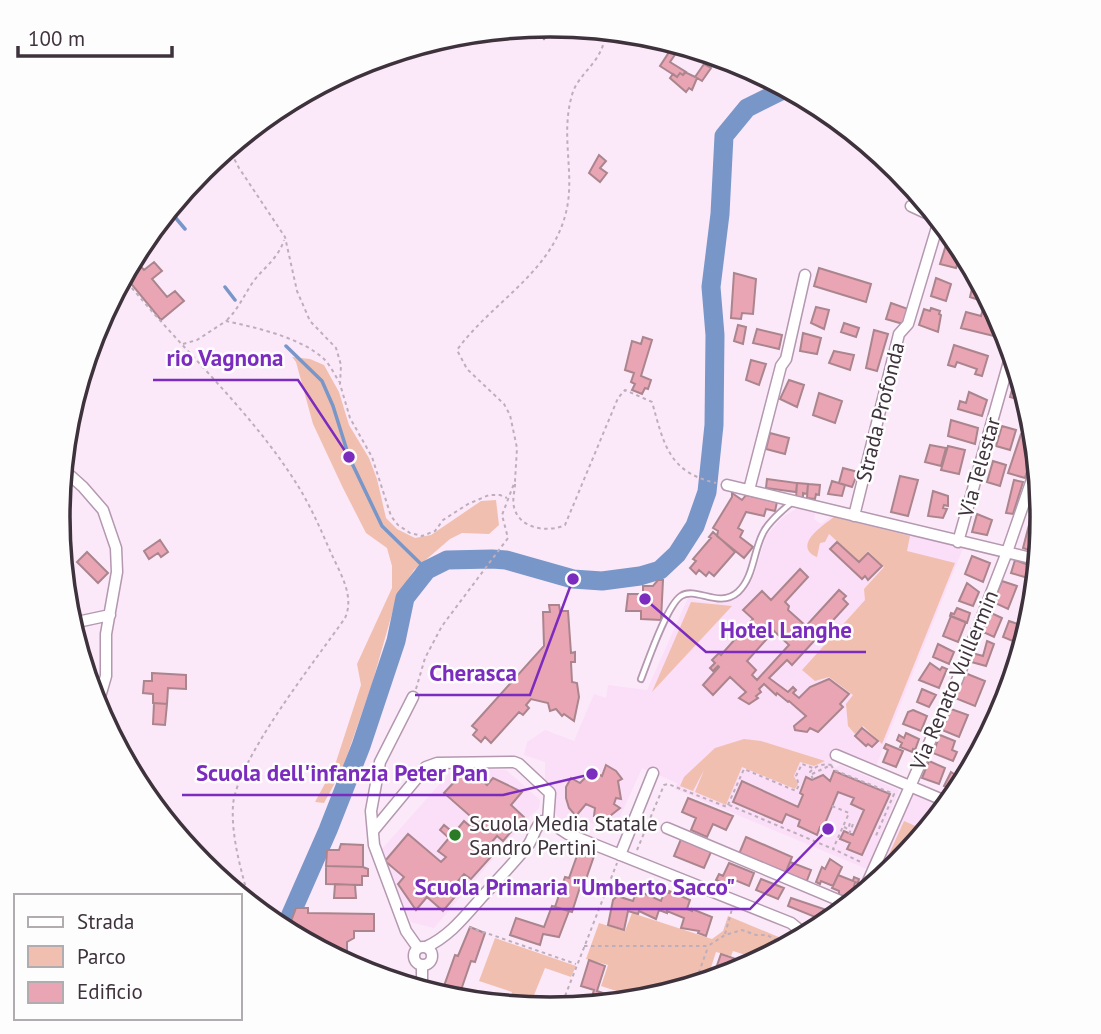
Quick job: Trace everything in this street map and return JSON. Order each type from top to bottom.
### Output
[{"type":"street","name":"Strada Profonda","points":[[911,206],[920,209]]},
{"type":"street","name":"Strada Profonda","points":[[854,516],[899,334],[908,324],[936,231]]},
{"type":"street","points":[[749,490],[780,366],[786,359],[805,275]]},
{"type":"street","name":"Via Telestar","points":[[958,542],[1007,369]]},
{"type":"street","points":[[72,478],[103,510],[116,548],[117,572],[106,634],[106,676],[102,688]]},
{"type":"street","points":[[727,485],[1029,558]]},
{"type":"street","name":"Via Renato Vuillermin","points":[[871,874],[958,678],[1030,485]]},
{"type":"street","points":[[82,621],[110,615]]},
{"type":"street","points":[[414,697],[380,762],[371,811],[373,845],[394,902],[406,931],[422,948]]},
{"type":"street","points":[[837,760],[940,798]]},
{"type":"street","points":[[373,831],[426,767],[451,763],[513,762],[519,764],[550,793],[548,821],[557,830],[791,923],[798,929]]},
{"type":"street","points":[[620,855],[653,773]]},
{"type":"street","points":[[422,980],[422,965],[417,963],[414,952],[440,940],[459,923],[531,841],[539,824],[548,821]]},
{"type":"street","points":[[667,828],[839,901]]},
{"type":"lane","points":[[641,678],[669,612],[679,597],[688,593],[719,599],[735,595],[748,576],[762,534],[793,501]]},
{"type":"path","points":[[603,40],[598,58],[572,92],[566,128],[568,202],[558,238],[536,271],[481,321],[457,350],[467,369],[504,404],[510,415],[517,448],[514,507],[522,520],[538,528],[553,531],[565,525],[618,398],[625,390],[652,401],[662,439],[669,453],[684,470],[696,478],[727,485]]},
{"type":"path","points":[[233,157],[285,237],[297,291],[310,321],[336,348],[341,365],[340,384]]},
{"type":"path","points":[[182,344],[197,340],[226,321],[238,309],[254,281],[279,254],[285,237]]},
{"type":"path","points":[[130,286],[269,445],[296,483],[311,508],[338,567],[348,599],[349,610],[345,618],[267,731],[237,785],[233,804],[233,835],[246,888]]},
{"type":"path","points":[[226,321],[293,340],[325,359],[340,384],[350,418],[372,457],[391,516],[410,533],[422,536],[435,531],[443,520],[468,504],[489,495],[507,498]]},
{"type":"path","points":[[414,697],[425,658],[442,625],[508,538],[502,515],[515,481]]},
{"type":"path","points":[[729,805],[744,769],[796,792],[799,785],[796,776],[802,764],[813,768],[837,760]]},
{"type":"path","points":[[812,774],[837,760]]},
{"type":"path","points":[[837,760],[834,770],[894,794],[874,842]]},
{"type":"path","points":[[813,768],[810,772],[813,779]]},
{"type":"path","points":[[633,860],[664,785],[668,784],[727,807],[729,805],[874,868]]},
{"type":"path","points":[[832,806],[849,813],[833,849]]},
{"type":"path","points":[[843,827],[848,829],[850,823],[853,824],[849,834]]},
{"type":"path","points":[[565,997],[620,855]]},
{"type":"path","points":[[724,935],[735,901]]},
{"type":"path","points":[[459,923],[577,964]]},
{"type":"path","points":[[584,946],[708,946],[724,935],[747,931],[756,935],[767,935],[777,940]]},
{"type":"path","points":[[698,974],[708,946]]},
{"type":"shaded area","points":[[799,507],[816,511],[814,519],[821,524],[833,515],[963,548],[876,766],[839,751],[832,762],[835,768],[840,765],[899,790],[867,869],[675,789],[677,783],[642,768],[615,828],[590,823],[577,817],[564,823],[556,815],[551,783],[545,781],[545,762],[524,755],[527,742],[545,730],[574,741],[594,694],[606,698],[608,685],[647,690],[688,598],[712,603],[734,600],[749,586],[766,536],[783,517]]},
{"type":"shaded area","name":"Scuola Media Statale Sandro Pertini","points":[[454,768],[506,770],[540,800],[539,808],[434,928],[411,922],[381,850]]},
{"type":"shaded area","points":[[913,792],[937,802],[912,834],[882,864]]},
{"type":"green space","points":[[292,357],[310,359],[324,365],[339,392],[349,425],[369,458],[386,518],[397,529],[415,538],[431,535],[481,501],[496,500],[499,525],[489,534],[462,533],[450,539],[414,570],[397,596],[372,684],[342,770],[324,803],[315,802],[335,765],[361,685],[357,664],[392,588],[392,566],[387,548],[366,533],[343,488],[313,424],[296,362]]},
{"type":"green space","points":[[834,517],[910,536],[907,551],[955,563],[882,744],[863,726],[855,734],[848,726],[846,704],[853,695],[829,677],[815,681],[802,670],[865,600],[864,589],[884,567],[868,551],[859,561],[829,534],[825,542],[820,543],[817,557],[810,552],[807,547],[812,536]]},
{"type":"green space","points":[[691,602],[732,606],[652,692]]},
{"type":"green space","points":[[744,739],[761,741],[825,761],[814,766],[800,762],[794,776],[798,784],[795,789],[742,767],[726,805],[695,792],[704,770],[693,791],[680,786],[684,777],[715,748]]},
{"type":"green space","points":[[904,821],[918,827],[912,834],[886,860]]},
{"type":"green space","points":[[632,913],[712,939],[723,931],[728,916],[781,938],[747,955],[733,951],[731,956],[716,952],[710,970],[705,972],[619,992],[601,986],[608,965],[586,959],[599,923],[625,931]]},
{"type":"green space","points":[[495,938],[576,966],[571,977],[545,968],[533,996],[511,995],[512,992],[479,981]]},
{"type":"building","points":[[669,52],[675,53],[670,62],[686,72],[677,77],[660,66]]},
{"type":"building","points":[[704,64],[711,68],[702,81],[697,78],[692,90],[689,88],[686,92],[670,78],[673,74],[677,77],[685,72],[695,77]]},
{"type":"building","points":[[599,155],[606,161],[600,168],[607,173],[600,182],[589,173]]},
{"type":"building","points":[[946,245],[958,263],[956,268],[940,264]]},
{"type":"building","points":[[154,262],[162,271],[152,279],[167,297],[175,291],[184,301],[161,320],[131,284],[141,267],[144,270]]},
{"type":"building","points":[[819,268],[871,284],[866,302],[814,286]]},
{"type":"building","points":[[734,273],[756,279],[753,314],[742,313],[741,319],[731,318]]},
{"type":"building","points":[[936,278],[951,284],[946,301],[931,296]]},
{"type":"building","points":[[972,288],[978,300],[970,297]]},
{"type":"building","points":[[891,303],[908,309],[903,324],[886,319]]},
{"type":"building","points":[[816,307],[829,310],[824,329],[811,323]]},
{"type":"building","points":[[931,308],[940,311],[938,332],[919,325],[924,309],[930,311]]},
{"type":"building","points":[[983,309],[994,336],[961,328],[966,312],[981,316]]},
{"type":"building","points":[[844,323],[859,328],[856,337],[841,332]]},
{"type":"building","points":[[738,325],[746,327],[743,344],[734,341]]},
{"type":"building","points":[[757,329],[782,335],[779,349],[753,343]]},
{"type":"building","points":[[874,330],[888,334],[877,371],[866,368]]},
{"type":"building","points":[[803,333],[821,338],[817,354],[800,351]]},
{"type":"building","points":[[643,337],[652,340],[641,376],[651,380],[648,389],[645,388],[642,394],[632,390],[635,384],[631,382],[634,373],[625,370],[632,341],[641,344]]},
{"type":"building","points":[[954,345],[988,356],[982,376],[975,374],[977,369],[957,362],[955,367],[948,365]]},
{"type":"building","points":[[834,351],[854,355],[850,370],[829,363]]},
{"type":"building","points":[[751,360],[766,364],[759,385],[746,380]]},
{"type":"building","points":[[789,380],[804,385],[797,407],[780,399]]},
{"type":"building","points":[[969,392],[987,400],[982,416],[958,409],[960,401],[966,403]]},
{"type":"building","points":[[819,393],[842,401],[835,423],[813,415]]},
{"type":"building","points":[[951,420],[978,428],[975,444],[948,436]]},
{"type":"building","points":[[1002,426],[1016,430],[1010,450],[996,446]]},
{"type":"building","points":[[770,433],[789,438],[785,454],[766,449]]},
{"type":"building","points":[[1021,434],[1024,435],[1028,468],[1025,478],[1008,473]]},
{"type":"building","points":[[930,445],[946,448],[941,466],[925,462]]},
{"type":"building","points":[[948,446],[965,450],[959,474],[941,470]]},
{"type":"building","points":[[993,461],[1006,465],[1000,486],[987,482]]},
{"type":"building","points":[[843,468],[858,472],[852,487],[839,483]]},
{"type":"building","points":[[900,476],[918,480],[908,516],[891,512]]},
{"type":"building","points":[[767,479],[797,483],[796,492],[766,488]]},
{"type":"building","points":[[1014,480],[1023,482],[1013,514],[1006,513]]},
{"type":"building","points":[[832,481],[845,485],[842,496],[828,494]]},
{"type":"building","points":[[797,483],[808,484],[807,494],[803,493],[803,499],[796,498]]},
{"type":"building","points":[[808,484],[820,485],[819,495],[816,494],[815,499],[807,498]]},
{"type":"building","points":[[933,491],[948,496],[948,506],[944,505],[943,508],[947,509],[943,518],[928,516]]},
{"type":"building","points":[[732,493],[742,500],[746,495],[777,502],[775,511],[766,509],[764,516],[746,512],[738,528],[743,531],[740,537],[753,547],[744,558],[717,536],[718,531],[713,528]]},
{"type":"building","points":[[977,514],[992,520],[987,535],[972,532]]},
{"type":"building","points":[[1030,521],[1031,521],[1030,550],[1023,548]]},
{"type":"building","points":[[713,532],[735,552],[714,576],[709,572],[706,576],[699,570],[696,574],[690,568],[696,561],[693,559]]},
{"type":"building","points":[[160,540],[168,552],[161,557],[158,553],[149,559],[144,551]]},
{"type":"building","points":[[837,542],[859,562],[868,553],[882,566],[868,580],[865,576],[862,579],[830,549]]},
{"type":"building","points":[[87,552],[108,573],[98,583],[77,562]]},
{"type":"building","points":[[972,556],[990,563],[983,582],[965,574]]},
{"type":"building","points":[[1015,560],[1028,565],[1027,578],[1011,573]]},
{"type":"building","points":[[800,569],[808,577],[785,602],[789,606],[788,610],[806,626],[839,590],[846,596],[843,599],[848,604],[792,665],[787,660],[769,678],[788,692],[793,687],[796,690],[793,693],[799,698],[810,687],[829,679],[849,694],[840,704],[843,707],[818,732],[810,728],[807,732],[795,730],[794,726],[806,716],[764,684],[756,696],[758,698],[749,704],[739,698],[746,692],[730,677],[713,695],[703,685],[719,667],[713,671],[710,668],[715,663],[712,660],[719,653],[721,655],[753,619],[743,610],[762,591],[771,600]],"holes":[[[774,631],[789,645],[757,680],[752,675],[756,670],[747,661]]]},
{"type":"building","points":[[658,580],[663,580],[661,620],[641,619],[641,611],[626,611],[628,594],[643,594],[643,586],[653,586]]},
{"type":"building","points":[[1002,581],[1017,586],[1008,609],[993,602]]},
{"type":"building","points":[[967,583],[979,592],[973,606],[959,601]]},
{"type":"building","points":[[549,605],[559,605],[560,611],[568,611],[571,653],[575,652],[575,662],[571,662],[572,682],[577,683],[579,697],[574,721],[564,714],[562,716],[556,709],[550,711],[548,703],[531,699],[526,705],[529,708],[523,715],[519,712],[491,743],[485,737],[481,742],[473,735],[477,730],[472,726],[544,646],[543,612],[550,612]]},
{"type":"building","points":[[957,608],[970,613],[967,623],[950,616]]},
{"type":"building","points":[[989,612],[1002,618],[994,637],[981,631]]},
{"type":"building","points":[[951,616],[966,622],[958,642],[943,636]]},
{"type":"building","points":[[1009,621],[1018,624],[1014,641],[1003,637]]},
{"type":"building","points":[[987,641],[994,644],[986,666],[968,661],[972,653],[983,656]]},
{"type":"building","points":[[938,644],[954,652],[949,664],[933,657]]},
{"type":"building","points":[[930,663],[940,670],[942,667],[947,669],[939,688],[919,680]]},
{"type":"building","points":[[152,673],[186,675],[186,689],[168,688],[167,704],[153,703],[153,694],[143,693],[144,681],[152,681]]},
{"type":"building","points":[[965,673],[985,681],[975,706],[955,698]]},
{"type":"building","points":[[922,689],[936,695],[929,707],[917,702]]},
{"type":"building","points":[[154,703],[167,704],[165,725],[153,724]]},
{"type":"building","points":[[951,709],[968,715],[959,737],[942,730]]},
{"type":"building","points":[[913,710],[927,716],[921,731],[903,724],[908,712]]},
{"type":"building","points":[[862,728],[878,741],[872,747],[868,744],[866,746],[855,736]]},
{"type":"building","points":[[906,733],[919,739],[912,752],[900,747],[902,743],[897,740],[899,735],[904,738]]},
{"type":"building","points":[[940,735],[955,741],[952,750],[957,752],[953,761],[933,753]]},
{"type":"building","points":[[886,744],[903,751],[896,767],[883,762],[888,750],[884,748]]},
{"type":"building","points":[[929,761],[945,768],[939,784],[922,778]]},
{"type":"building","points":[[606,765],[622,779],[618,781],[621,799],[616,798],[614,804],[620,808],[605,820],[604,815],[594,816],[595,808],[586,804],[576,816],[569,808],[566,798],[566,787],[571,778],[580,783],[589,774],[602,776]]},
{"type":"building","points":[[468,767],[487,785],[493,778],[522,792],[511,805],[524,817],[503,841],[497,836],[490,844],[497,850],[471,879],[464,874],[458,881],[464,886],[443,911],[427,897],[416,910],[398,884],[404,877],[385,861],[408,834],[441,862],[446,857],[438,851],[449,838],[440,830],[444,825],[454,833],[464,821],[472,828],[477,822],[444,793]]},
{"type":"building","points":[[834,771],[890,794],[862,855],[847,849],[850,843],[840,839],[844,831],[853,835],[864,810],[851,804],[854,798],[838,792],[823,828],[820,827],[817,835],[798,826],[800,820],[786,814],[782,823],[733,802],[742,781],[798,807],[806,777],[812,780],[823,775],[830,781]]},
{"type":"building","points":[[951,772],[955,775],[948,787],[944,786]]},
{"type":"building","points":[[688,798],[733,816],[726,830],[713,824],[707,837],[691,830],[696,818],[682,812]]},
{"type":"building","points":[[746,837],[792,857],[785,874],[739,854]]},
{"type":"building","points":[[681,839],[711,852],[704,868],[674,856]]},
{"type":"building","points":[[341,844],[363,845],[363,867],[326,866],[327,850],[339,850]]},
{"type":"building","points":[[579,850],[594,856],[572,912],[555,907],[565,877],[569,878]]},
{"type":"building","points":[[830,859],[842,867],[833,886],[821,881],[820,884],[816,882],[822,867],[825,869]]},
{"type":"building","points":[[790,862],[811,870],[806,883],[785,874]]},
{"type":"building","points":[[729,863],[754,873],[749,886],[730,878],[727,884],[716,880],[719,874],[723,876]]},
{"type":"building","points":[[326,866],[363,867],[368,869],[368,876],[362,876],[362,885],[326,884]]},
{"type":"building","points":[[838,875],[853,881],[854,877],[859,879],[858,883],[855,882],[854,889],[845,896],[832,888]]},
{"type":"building","points":[[761,879],[784,888],[778,899],[756,890]]},
{"type":"building","points":[[335,884],[355,885],[356,898],[334,898]]},
{"type":"building","points":[[669,891],[690,900],[687,909],[712,917],[706,936],[698,933],[699,931],[681,928],[684,918],[659,910],[656,919],[639,911],[638,914],[628,911],[624,930],[608,925],[613,900],[617,896],[633,901],[636,892],[641,892],[661,901],[664,892]]},
{"type":"building","points":[[791,898],[824,909],[815,917],[788,906]]},
{"type":"building","points":[[552,906],[569,911],[559,937],[543,934],[540,945],[510,935],[516,918],[544,927]]},
{"type":"building","points":[[296,908],[308,908],[308,913],[374,914],[374,931],[354,931],[354,938],[347,942],[347,952],[291,921]]},
{"type":"building","points":[[470,927],[485,933],[461,989],[444,985],[455,955],[458,956]]},
{"type":"building","points":[[721,954],[737,959],[734,961],[716,968]]},
{"type":"building","points":[[589,960],[605,966],[597,991],[605,994],[592,995],[594,990],[581,986]]},
{"type":"waterway","points":[[289,919],[361,746],[396,641],[405,598],[427,570],[447,560],[492,559],[506,560],[573,579],[602,581],[640,576],[660,570],[677,554],[695,526],[707,492],[714,425],[715,335],[711,287],[720,214],[724,136],[747,108],[777,93]]},
{"type":"waterway","points":[[175,217],[185,229]]},
{"type":"waterway","points":[[225,287],[235,300]]},
{"type":"waterway","points":[[286,346],[322,381],[349,457],[382,526],[427,570]]},
{"type":"place","name":"rio Vagnona","points":[[349,457]]},
{"type":"place","name":"Cherasca","points":[[573,579]]},
{"type":"place","name":"Hotel Langhe","points":[[645,599]]},
{"type":"place","name":"Scuola dell'infanzia Peter Pan","points":[[592,774]]},
{"type":"place","name":"Scuola Primaria \"Umberto Sacco\"","points":[[828,829]]},
{"type":"place","name":"Scuola Media Statale Sandro Pertini","points":[[455,835]]}]
